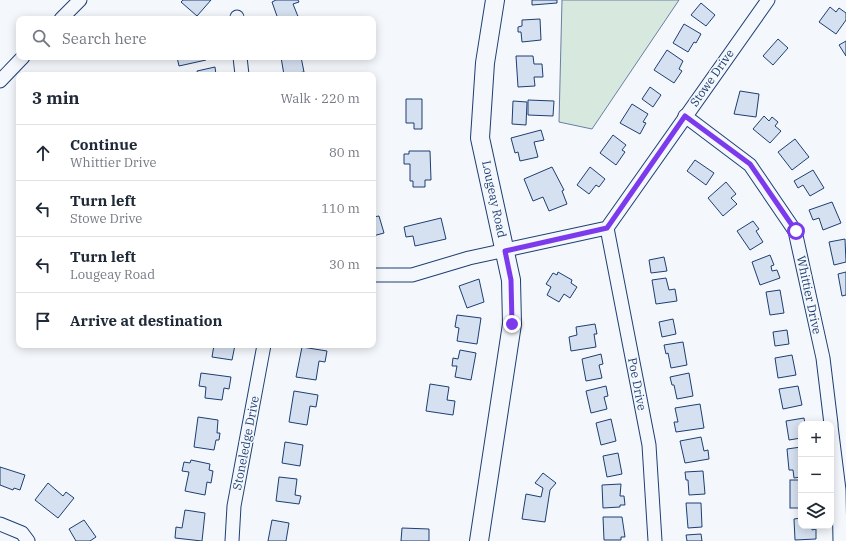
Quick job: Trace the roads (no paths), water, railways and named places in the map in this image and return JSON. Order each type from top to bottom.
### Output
[{"type":"street","points":[[64,16],[80,0]]},
{"type":"street","name":"Lougeay Road","points":[[479,541],[512,324],[511,280],[480,138],[485,63],[495,0]]},
{"type":"street","name":"Stowe Drive","points":[[607,228],[768,0]]},
{"type":"street","points":[[0,81],[20,60]]},
{"type":"street","points":[[240,60],[242,72]]},
{"type":"street","name":"Whittier Drive","points":[[685,116],[750,164],[796,231],[823,358],[831,421]]},
{"type":"street","points":[[376,275],[412,275],[469,258],[607,228]]},
{"type":"street","name":"Poe Drive","points":[[607,228],[650,445],[655,541]]},
{"type":"street","name":"Stoneledge Drive","points":[[232,541],[234,506],[263,348]]},
{"type":"street","name":"Whittier Drive","points":[[834,449],[839,490],[840,541]]},
{"type":"street","points":[[0,524],[22,533],[28,541]]}]
